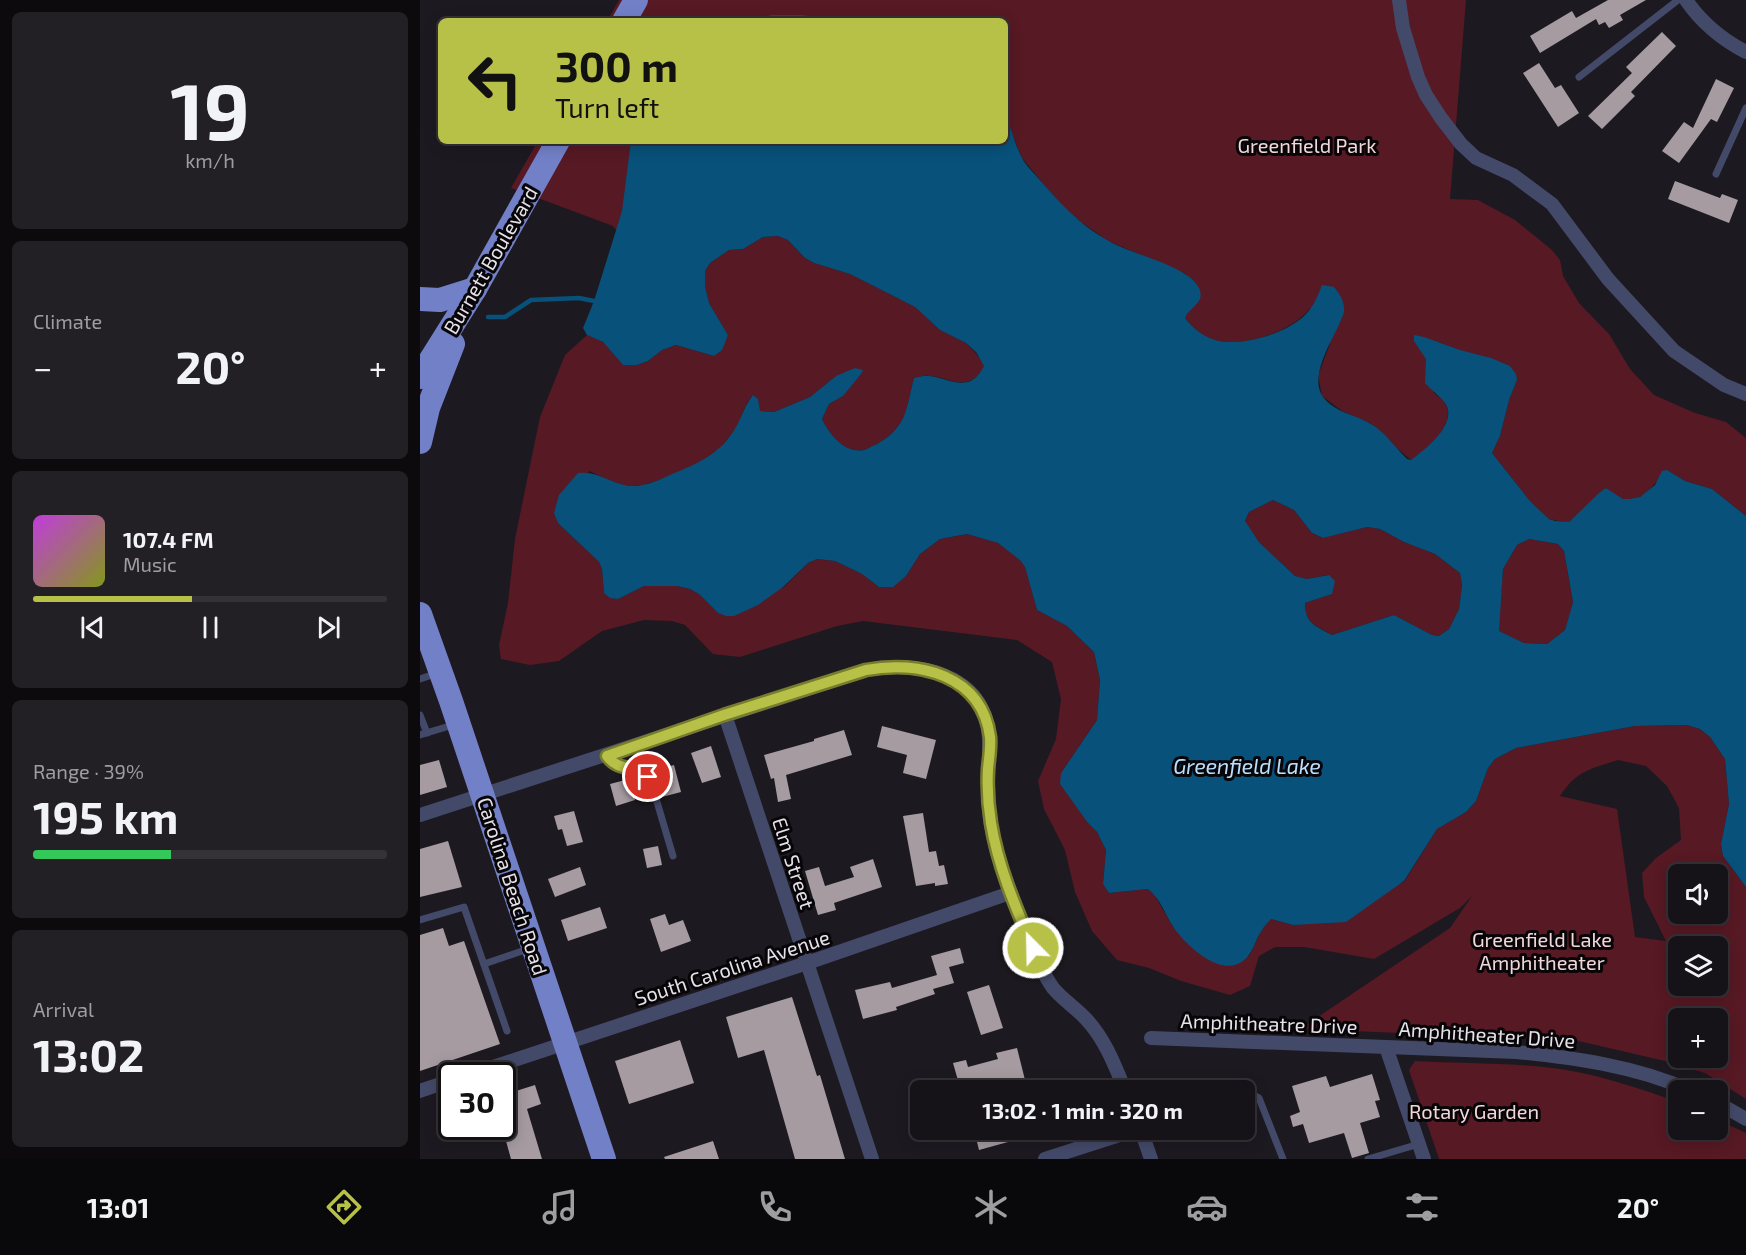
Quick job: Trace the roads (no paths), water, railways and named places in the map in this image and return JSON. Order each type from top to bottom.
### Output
[{"type":"highway","points":[[626,18],[636,0]]},
{"type":"highway","name":"Burnett Boulevard","points":[[420,377],[475,289],[556,144]]},
{"type":"highway","points":[[420,299],[440,300],[475,289]]},
{"type":"highway","points":[[420,442],[428,408],[475,289]]},
{"type":"highway","name":"Carolina Beach Road","points":[[420,614],[430,664],[459,723],[604,1159]]},
{"type":"street","points":[[1399,0],[1403,28],[1426,95],[1461,144],[1476,158],[1513,175],[1552,204],[1608,279],[1674,351],[1724,384],[1746,394]]},
{"type":"street","points":[[1686,0],[1708,25],[1746,52]]},
{"type":"street","points":[[420,816],[844,676],[881,667],[911,668],[940,674],[953,680],[973,696],[985,716],[990,737],[989,815],[997,852],[1010,892],[1033,948],[1047,978],[1063,999],[1092,1026],[1105,1046],[1120,1080]]},
{"type":"street","name":"Elm Street","points":[[724,715],[872,1159]]},
{"type":"street","name":"South Carolina Avenue","points":[[507,1062],[807,963],[1010,892]]},
{"type":"street","name":"Amphitheatre Drive","points":[[1151,1038],[1386,1047]]},
{"type":"street","points":[[1386,1047],[1424,1159]]},
{"type":"street","name":"Amphitheater Drive","points":[[1386,1047],[1516,1052],[1555,1056],[1619,1067],[1668,1083]]},
{"type":"street","points":[[420,1091],[438,1085]]},
{"type":"street","points":[[1728,1109],[1746,1119]]},
{"type":"street","points":[[1045,1159],[1104,1140]]},
{"type":"street","points":[[1144,1140],[1151,1159]]},
{"type":"lane","points":[[1579,77],[1678,0]]},
{"type":"lane","points":[[1716,174],[1746,108]]},
{"type":"lane","points":[[420,715],[423,734],[459,723]]},
{"type":"lane","points":[[607,756],[615,765],[641,771],[648,777],[673,856]]},
{"type":"lane","points":[[420,920],[464,907],[507,1030]]},
{"type":"lane","points":[[484,964],[533,947]]},
{"type":"lane","points":[[1255,1096],[1259,1098],[1283,1159]]},
{"type":"lane","points":[[1368,1159],[1419,1144]]},
{"type":"water","points":[[772,15],[801,15],[823,18],[758,18]]},
{"type":"water","name":"Greenfield Lake","points":[[1008,122],[1026,164],[1070,213],[1107,240],[1171,266],[1193,280],[1201,293],[1199,301],[1185,318],[1209,338],[1241,342],[1277,332],[1306,314],[1314,304],[1322,285],[1334,287],[1342,299],[1344,312],[1323,358],[1318,379],[1319,388],[1323,397],[1333,407],[1376,428],[1407,459],[1411,460],[1432,443],[1448,419],[1445,403],[1425,383],[1426,359],[1414,341],[1414,335],[1510,366],[1517,380],[1509,400],[1500,436],[1492,453],[1530,501],[1549,519],[1569,522],[1606,488],[1623,499],[1640,497],[1655,485],[1662,471],[1667,470],[1685,481],[1712,489],[1746,516],[1746,887],[1723,856],[1721,844],[1729,804],[1725,759],[1710,737],[1700,729],[1687,725],[1635,726],[1516,748],[1495,759],[1488,768],[1476,801],[1466,812],[1437,829],[1404,881],[1346,922],[1293,925],[1271,919],[1260,934],[1252,951],[1243,961],[1234,965],[1224,965],[1214,963],[1204,957],[1174,928],[1156,897],[1148,889],[1109,893],[1103,884],[1106,850],[1097,832],[1060,784],[1061,773],[1097,720],[1100,680],[1094,652],[1067,626],[1037,610],[1025,567],[1020,560],[998,543],[967,534],[940,539],[920,554],[906,576],[893,587],[879,587],[862,574],[835,561],[817,559],[808,563],[783,587],[758,605],[734,616],[718,613],[699,594],[677,586],[644,586],[618,599],[610,598],[604,593],[602,569],[599,562],[558,523],[554,513],[559,495],[578,473],[593,474],[628,486],[658,480],[699,462],[723,445],[736,427],[753,395],[758,399],[760,411],[774,412],[810,397],[836,376],[855,368],[863,370],[861,374],[843,396],[829,404],[822,419],[838,442],[850,449],[864,450],[884,440],[901,422],[914,378],[932,376],[964,383],[978,376],[984,366],[976,352],[966,343],[940,330],[915,307],[850,274],[814,263],[805,258],[788,240],[778,236],[763,237],[743,249],[729,250],[710,263],[705,271],[705,286],[709,303],[728,335],[722,350],[714,356],[676,345],[662,350],[648,361],[637,365],[623,365],[603,342],[587,335],[583,328],[594,301],[622,211],[631,144],[1008,144]],"holes":[[[1273,500],[1294,510],[1312,533],[1323,538],[1367,527],[1380,529],[1404,542],[1435,554],[1460,573],[1462,585],[1459,609],[1449,629],[1439,636],[1432,635],[1394,615],[1332,635],[1312,624],[1307,616],[1305,603],[1332,594],[1335,581],[1329,575],[1307,579],[1295,576],[1259,542],[1245,521],[1249,512]],[[1529,539],[1558,544],[1564,551],[1573,602],[1565,630],[1547,644],[1524,643],[1499,631],[1503,569],[1517,545]]]},
{"type":"waterway","points":[[488,317],[505,317],[531,300],[579,298],[599,302]]},
{"type":"park label","name":"Greenfield Park","points":[[1307,145]]},
{"type":"park label","name":"Greenfield Lake Amphitheater","points":[[1542,950]]},
{"type":"park label","name":"Rotary Garden","points":[[1474,1111]]}]
